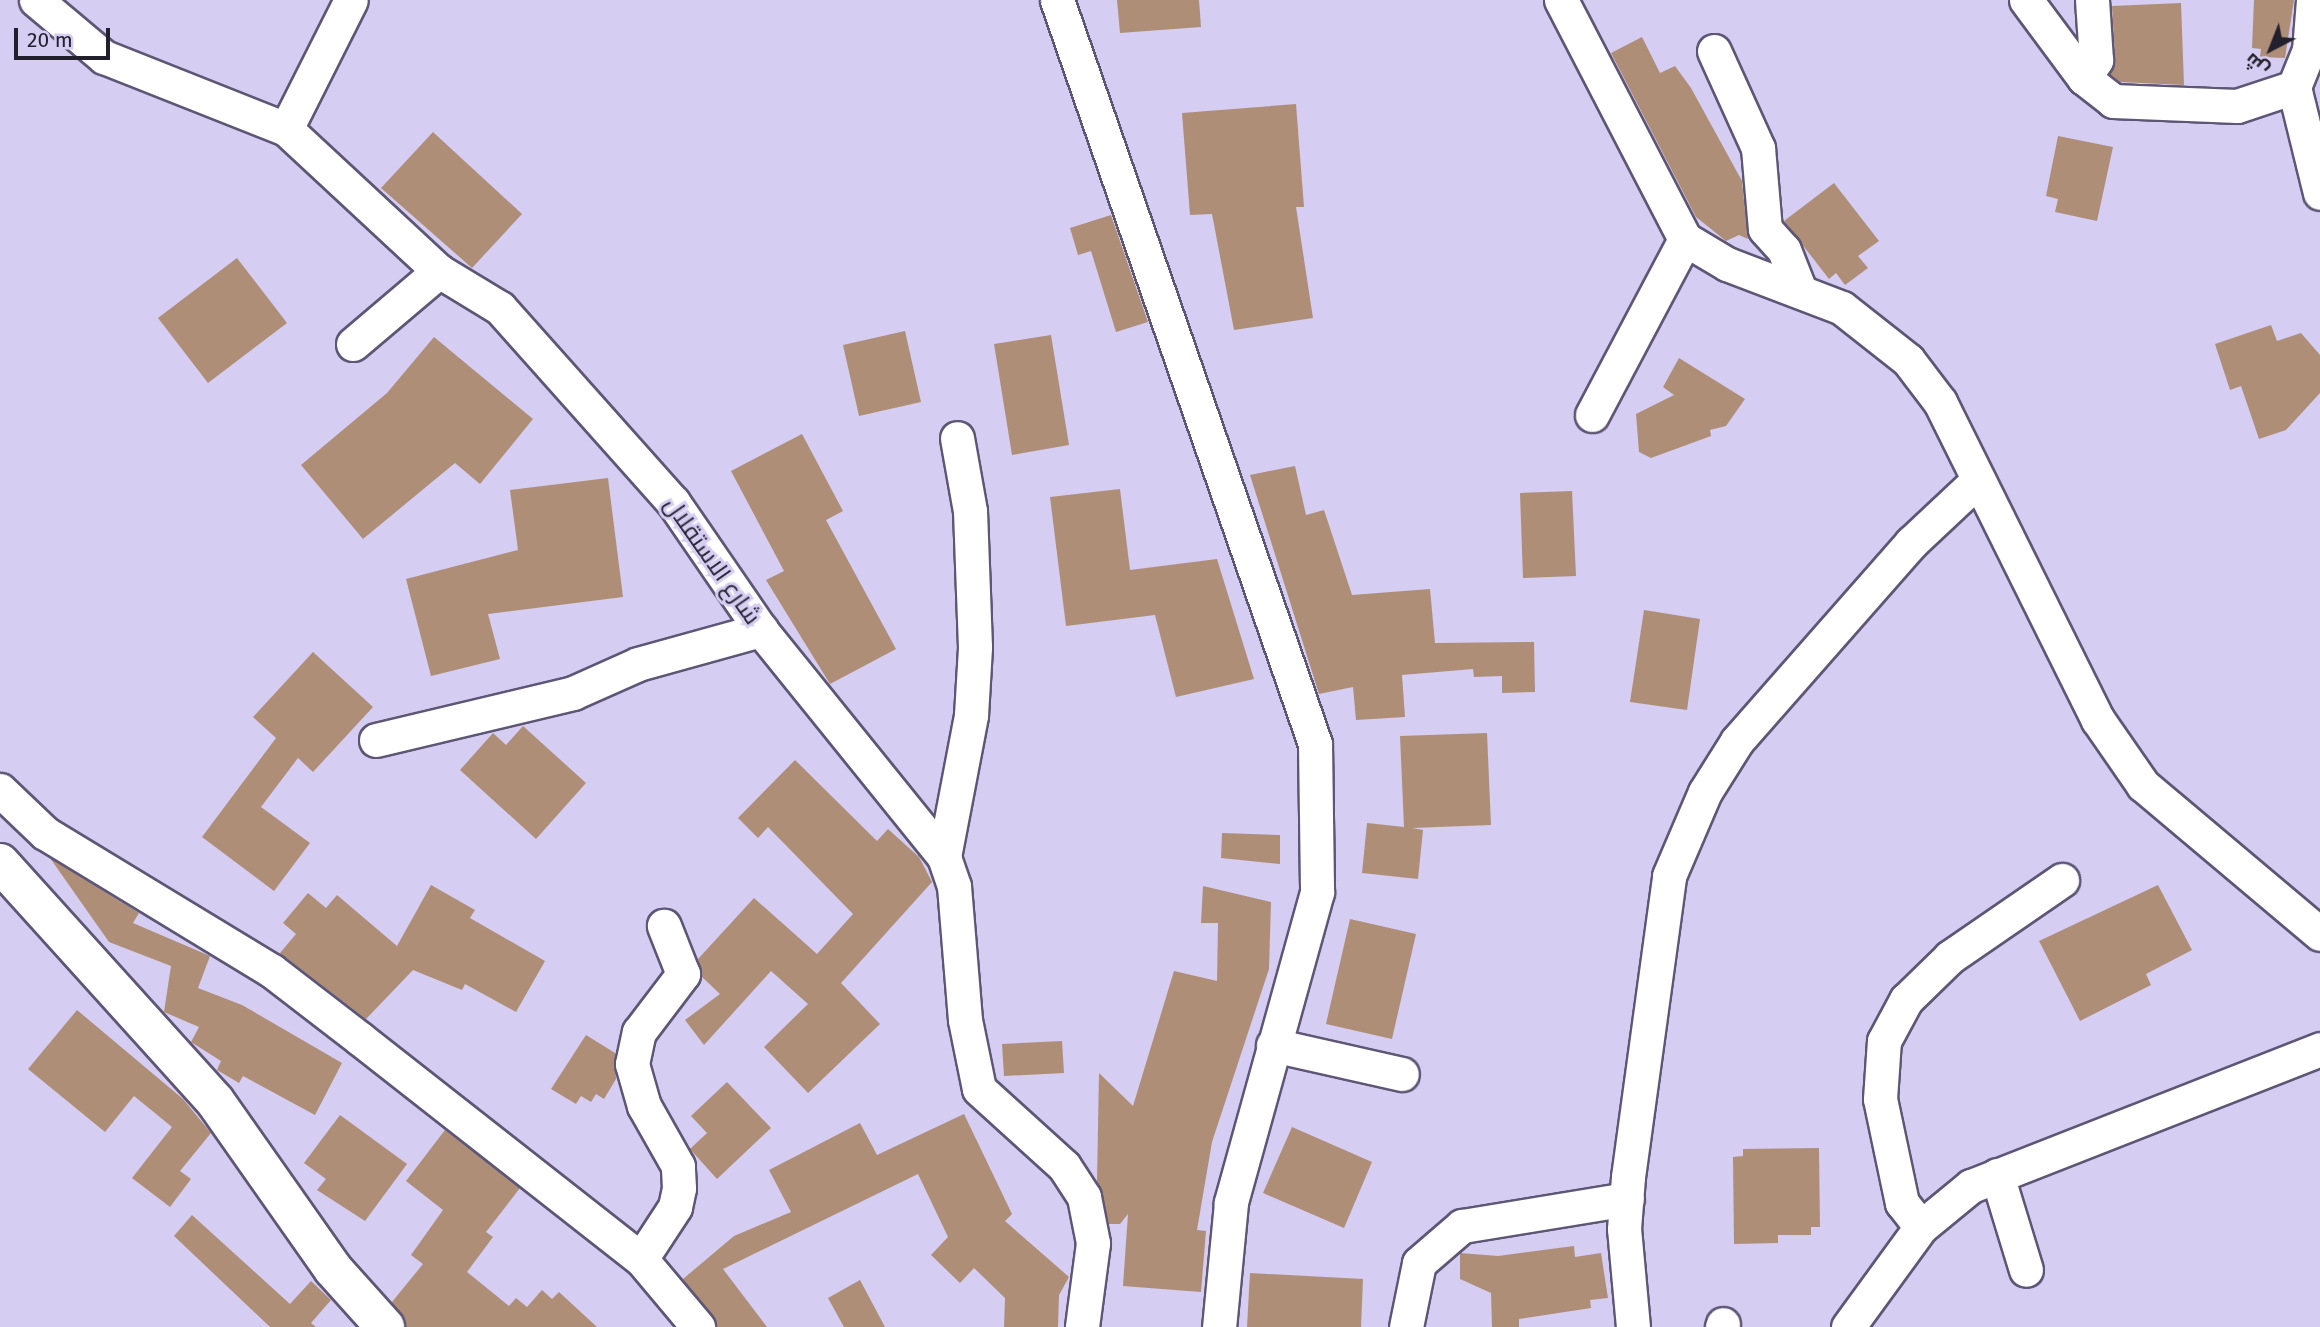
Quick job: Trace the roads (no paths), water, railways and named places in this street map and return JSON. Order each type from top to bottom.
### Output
[{"type":"main road","points":[[0,863],[215,1101],[333,1269],[385,1327]]},
{"type":"street","name":"شارع الاستقلال","points":[[36,0],[104,57],[286,128],[439,271],[500,308],[579,392],[673,502],[761,630],[944,857],[954,886],[965,1020],[979,1089],[1064,1166],[1084,1198],[1093,1243],[1082,1327]]},
{"type":"street","points":[[286,128],[351,0]]},
{"type":"street","points":[[1057,0],[1315,744],[1317,892],[1231,1203],[1219,1327]]},
{"type":"street","points":[[1561,0],[1685,239],[1727,264],[1799,288],[1874,327],[1908,359],[1940,402],[2098,720],[2143,785],[2320,934]]},
{"type":"street","points":[[2026,0],[2084,78],[2113,101],[2148,106],[2237,106],[2294,87]]},
{"type":"street","points":[[2084,78],[2096,60],[2096,5]]},
{"type":"street","points":[[2315,12],[2309,50],[2294,87],[2320,193]]},
{"type":"street","points":[[1713,51],[1758,149],[1765,229],[1783,250],[1799,288]]},
{"type":"street","points":[[1592,415],[1685,239]]},
{"type":"street","points":[[353,344],[439,271]]},
{"type":"street","points":[[944,857],[971,715],[975,647],[970,511],[957,438]]},
{"type":"street","points":[[1633,1327],[1626,1199],[1658,925],[1669,876],[1705,792],[1782,686],[1977,481]]},
{"type":"street","points":[[376,740],[573,693],[638,664],[761,630]]},
{"type":"street","points":[[0,790],[45,833],[272,971],[642,1259],[698,1327]]},
{"type":"street","points":[[1921,1227],[1902,1203],[1880,1099],[1884,1041],[1906,999],[1950,957],[2062,880]]},
{"type":"street","points":[[642,1259],[675,1207],[679,1188],[678,1166],[645,1107],[632,1064],[639,1032],[683,974],[664,926]]},
{"type":"street","points":[[1273,1045],[1402,1074]]},
{"type":"street","points":[[1848,1327],[1921,1227],[1971,1186],[2320,1049]]},
{"type":"street","points":[[1997,1175],[2026,1270]]},
{"type":"street","points":[[1406,1327],[1419,1263],[1462,1226],[1626,1199]]}]
